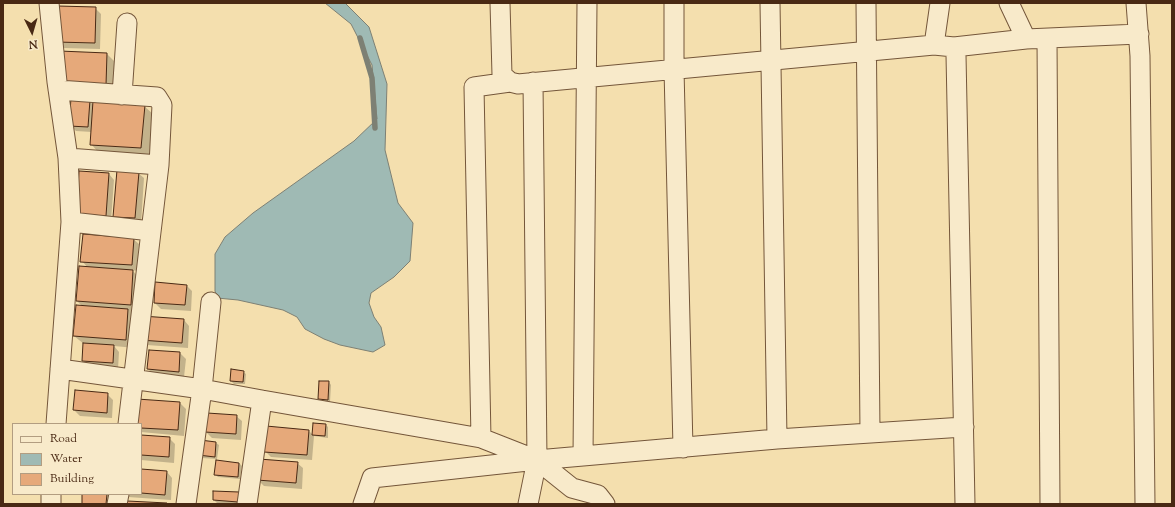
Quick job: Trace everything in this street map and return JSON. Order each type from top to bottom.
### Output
[{"type":"street","points":[[49,3],[58,90],[68,158],[71,222],[56,423]]},
{"type":"street","points":[[500,3],[501,68],[502,75],[510,82]]},
{"type":"street","points":[[583,456],[588,3]]},
{"type":"street","points":[[674,3],[674,69],[683,448]]},
{"type":"street","points":[[770,3],[777,439]]},
{"type":"street","points":[[866,3],[870,432]]},
{"type":"street","points":[[934,45],[940,3]]},
{"type":"street","points":[[1009,3],[1026,40]]},
{"type":"street","points":[[1136,3],[1139,34],[1145,504]]},
{"type":"street","points":[[122,95],[128,22]]},
{"type":"street","points":[[481,438],[474,87],[510,82],[518,84],[934,45],[954,47],[1026,40],[1139,34]]},
{"type":"street","points":[[1047,39],[1050,504]]},
{"type":"street","points":[[954,47],[956,55],[965,504]]},
{"type":"street","points":[[528,504],[537,460],[533,82]]},
{"type":"street","points":[[58,90],[156,97],[162,105],[160,165],[151,231],[135,378],[128,423]]},
{"type":"street","points":[[68,158],[160,165]]},
{"type":"street","points":[[71,222],[151,231]]},
{"type":"street","points":[[186,504],[202,389],[211,302]]},
{"type":"street","points":[[60,369],[135,378],[481,438],[537,460],[572,488],[598,495],[605,504]]},
{"type":"street","points":[[247,504],[262,400]]},
{"type":"street","points":[[363,504],[372,478],[537,460],[777,439],[964,427]]},
{"type":"water","points":[[325,3],[345,3],[369,27],[387,84],[385,150],[398,203],[413,223],[410,261],[394,277],[371,293],[369,303],[374,317],[381,327],[385,345],[373,352],[340,345],[324,339],[305,329],[297,317],[283,310],[238,300],[217,298],[215,291],[215,254],[225,237],[253,213],[354,141],[377,119],[372,65],[351,24]]},
{"type":"building","points":[[57,6],[96,7],[95,43],[56,42]]},
{"type":"building","points":[[59,51],[107,53],[106,85],[58,83]]},
{"type":"building","points":[[71,98],[90,100],[88,127],[69,126]]},
{"type":"building","points":[[93,101],[145,105],[141,148],[90,145]]},
{"type":"building","points":[[117,170],[139,172],[135,218],[113,217]]},
{"type":"building","points":[[79,171],[109,173],[106,216],[76,214]]},
{"type":"building","points":[[83,234],[134,238],[132,265],[80,262]]},
{"type":"building","points":[[79,266],[133,270],[131,305],[76,301]]},
{"type":"building","points":[[155,282],[187,285],[185,305],[154,303]]},
{"type":"building","points":[[76,305],[128,309],[126,340],[73,336]]},
{"type":"building","points":[[142,316],[184,319],[182,343],[140,340]]},
{"type":"building","points":[[83,343],[114,345],[113,363],[82,361]]},
{"type":"building","points":[[149,350],[180,352],[179,372],[147,369]]},
{"type":"building","points":[[231,369],[244,371],[243,382],[230,381]]},
{"type":"building","points":[[319,381],[329,381],[328,400],[318,399]]},
{"type":"building","points":[[75,390],[108,393],[107,413],[73,410]]},
{"type":"building","points":[[137,399],[180,402],[178,430],[142,428],[142,423],[135,423]]},
{"type":"building","points":[[207,413],[237,415],[236,434],[205,432]]},
{"type":"building","points":[[313,423],[326,424],[325,436],[312,435]]},
{"type":"building","points":[[266,426],[309,430],[307,455],[264,452]]},
{"type":"building","points":[[142,435],[170,437],[169,457],[142,455]]},
{"type":"building","points":[[200,440],[216,442],[215,457],[198,455]]},
{"type":"building","points":[[259,459],[298,462],[296,483],[257,480]]},
{"type":"building","points":[[216,460],[239,463],[238,477],[214,475]]},
{"type":"building","points":[[142,469],[167,471],[165,495],[142,493]]},
{"type":"building","points":[[213,491],[239,492],[238,502],[213,500]]},
{"type":"building","points":[[82,495],[107,495],[106,504],[82,504]]},
{"type":"building","points":[[127,501],[167,503],[127,504]]},
{"type":"waterway","points":[[360,38],[372,78],[375,128]]}]
